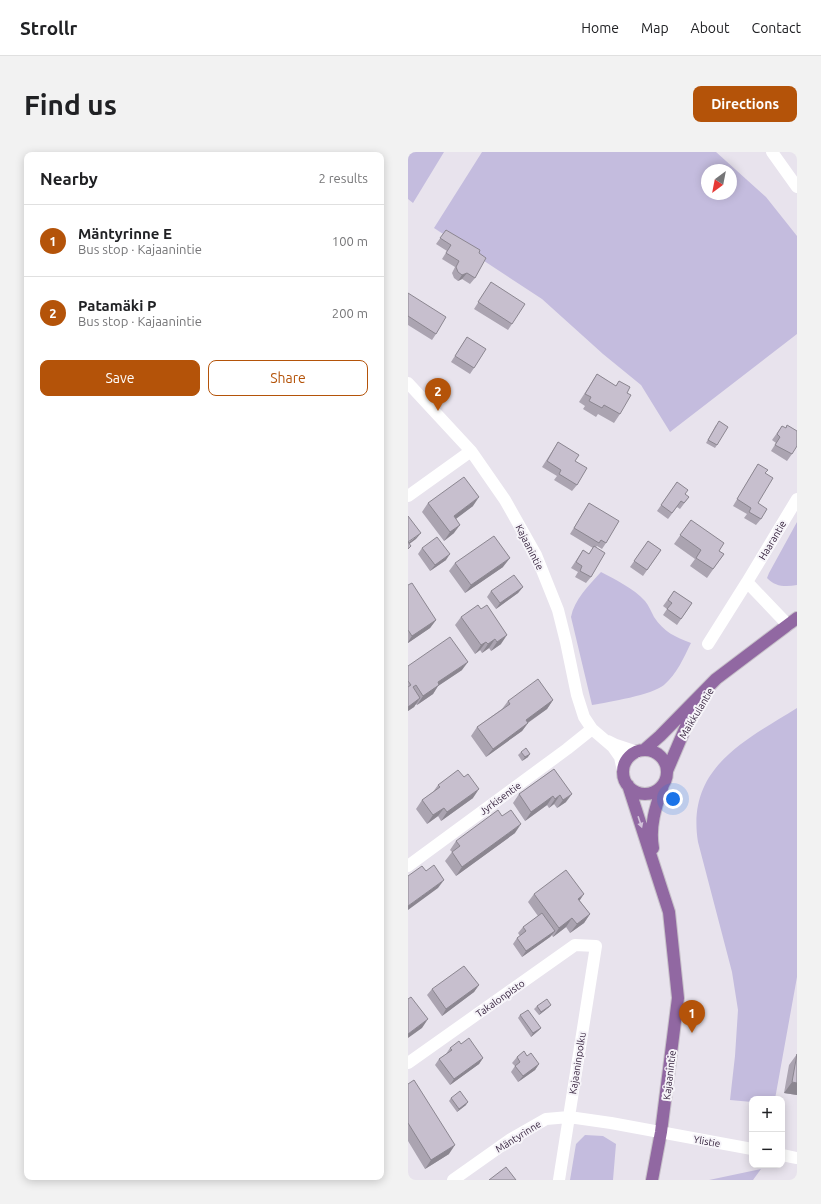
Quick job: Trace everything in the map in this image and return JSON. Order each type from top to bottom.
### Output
[{"type":"main road","name":"Maikkulantie","points":[[640,751],[660,736],[716,679],[792,622]]},
{"type":"main road","name":"Maikkulantie","points":[[667,771],[687,724],[716,679]]},
{"type":"main road","points":[[640,751],[652,751],[664,760],[667,771],[667,778],[658,790],[651,794],[643,794],[633,791],[624,778],[623,771],[625,763],[630,757],[640,751]]},
{"type":"main road","name":"Kajaanintie","points":[[628,785],[668,912],[678,998],[661,1132],[652,1180]]},
{"type":"main road","name":"Kajaanintie","points":[[657,875],[652,841],[653,819],[654,811],[663,785]]},
{"type":"street","points":[[772,152],[797,187]]},
{"type":"street","name":"Kajaanintie","points":[[408,383],[471,451],[505,500],[536,555],[558,610],[577,695],[584,717],[596,733],[613,747],[620,757],[623,771]]},
{"type":"street","points":[[408,496],[471,451]]},
{"type":"street","name":"Haarantie","points":[[708,644],[797,499]]},
{"type":"street","points":[[747,582],[792,622]]},
{"type":"street","points":[[596,733],[616,745],[640,751]]},
{"type":"street","name":"Jyrkisentie","points":[[408,866],[567,749],[596,733]]},
{"type":"street","name":"Takalonpisto","points":[[408,1063],[575,945],[596,946]]},
{"type":"street","name":"Kajaaninpolku","points":[[559,1180],[596,946]]},
{"type":"street","name":"Mäntyrinne","points":[[453,1180],[510,1139],[546,1119],[569,1117],[661,1132]]},
{"type":"street","name":"Ylistie","points":[[661,1132],[749,1148]]},
{"type":"street","points":[[785,1156],[797,1158]]},
{"type":"shaded area","points":[[408,152],[444,152],[413,203],[408,199]]},
{"type":"shaded area","points":[[482,152],[716,152],[729,164],[701,164],[701,200],[737,200],[737,171],[766,197],[797,236],[797,334],[670,432],[641,385],[603,354],[542,299],[434,228]]},
{"type":"shaded area","points":[[797,522],[797,585],[777,585],[767,578]]},
{"type":"shaded area","points":[[601,572],[640,596],[662,627],[675,636],[691,643],[683,660],[669,681],[658,689],[640,695],[592,705],[571,617],[575,605],[587,587]]},
{"type":"shaded area","points":[[797,708],[797,977],[776,1096],[749,1096],[749,1102],[730,1100],[738,1010],[732,972],[698,842],[697,816],[701,794],[710,776],[723,760],[739,745],[757,732]]},
{"type":"shaded area","points":[[585,1135],[603,1136],[616,1144],[613,1180],[570,1180],[576,1144]]},
{"type":"shaded area","points":[[761,1169],[753,1180],[709,1180]]},
{"type":"building","points":[[446,230],[480,250],[479,253],[486,258],[475,278],[467,273],[462,275],[458,272],[456,267],[459,261],[446,253],[451,245],[440,238]]},
{"type":"building","points":[[491,282],[525,304],[512,324],[478,302]]},
{"type":"building","points":[[408,293],[446,317],[436,334],[408,316]]},
{"type":"building","points":[[467,337],[486,349],[474,368],[455,356]]},
{"type":"building","points":[[597,374],[616,386],[619,381],[630,387],[627,393],[631,395],[620,414],[604,405],[602,408],[589,401],[591,397],[585,394]]},
{"type":"building","points":[[719,421],[728,427],[717,445],[708,440]]},
{"type":"building","points":[[787,425],[797,431],[797,446],[792,454],[775,445],[780,437],[777,434],[782,426],[786,428]]},
{"type":"building","points":[[558,442],[579,455],[575,461],[587,468],[577,485],[559,474],[561,470],[547,461]]},
{"type":"building","points":[[758,464],[768,470],[765,473],[773,478],[758,503],[767,509],[761,519],[749,512],[751,508],[737,499]]},
{"type":"building","points":[[464,477],[479,497],[454,516],[460,525],[450,532],[428,503]]},
{"type":"building","points":[[677,482],[688,490],[685,494],[689,497],[684,503],[681,501],[672,513],[661,505]]},
{"type":"building","points":[[589,503],[619,521],[606,543],[601,540],[599,543],[574,528]]},
{"type":"building","points":[[408,516],[421,533],[408,542]]},
{"type":"building","points":[[691,520],[724,543],[719,551],[724,554],[713,569],[696,558],[701,550],[680,535]]},
{"type":"building","points":[[494,536],[510,558],[471,585],[455,563]]},
{"type":"building","points":[[437,537],[450,554],[435,565],[422,548]]},
{"type":"building","points":[[648,541],[661,550],[647,570],[634,561]]},
{"type":"building","points":[[408,542],[411,546],[408,549]]},
{"type":"building","points":[[594,546],[605,553],[591,577],[580,571],[582,566],[576,562],[583,550],[589,554]]},
{"type":"building","points":[[514,575],[523,587],[500,603],[491,591]]},
{"type":"building","points":[[412,583],[436,620],[412,636],[408,630],[408,585]]},
{"type":"building","points":[[674,591],[692,603],[681,619],[667,609],[672,603],[668,600]]},
{"type":"building","points":[[478,605],[481,609],[487,605],[507,635],[497,642],[495,639],[488,644],[486,642],[481,645],[461,617]]},
{"type":"building","points":[[450,637],[468,662],[438,682],[439,685],[423,696],[416,685],[413,687],[420,698],[408,707],[408,687],[411,685],[408,681],[408,666]]},
{"type":"building","points":[[538,679],[553,700],[526,720],[528,723],[493,749],[477,727],[510,704],[508,701]]},
{"type":"building","points":[[526,748],[530,754],[525,757],[521,752]]},
{"type":"building","points":[[554,769],[572,794],[563,800],[560,795],[555,799],[553,796],[531,812],[519,794]]},
{"type":"building","points":[[458,770],[464,777],[468,774],[479,789],[447,812],[444,808],[433,815],[422,800],[440,787],[438,785]]},
{"type":"building","points":[[498,810],[502,816],[511,810],[521,824],[462,867],[452,852],[460,846],[456,841]]},
{"type":"building","points":[[434,865],[444,880],[408,906],[408,876],[422,866],[426,871]]},
{"type":"building","points":[[566,870],[584,894],[578,899],[590,914],[577,924],[572,918],[559,928],[534,894]]},
{"type":"building","points":[[542,913],[555,931],[526,951],[517,938],[526,931],[523,927]]},
{"type":"building","points":[[464,966],[479,985],[446,1009],[432,989]]},
{"type":"building","points":[[411,997],[428,1019],[408,1034],[408,999]]},
{"type":"building","points":[[547,999],[551,1005],[541,1012],[537,1006]]},
{"type":"building","points":[[528,1010],[541,1028],[533,1033],[520,1015]]},
{"type":"building","points":[[469,1038],[483,1058],[454,1079],[439,1059],[452,1050],[450,1048],[459,1041],[461,1044]]},
{"type":"building","points":[[524,1051],[527,1056],[531,1053],[539,1064],[523,1076],[515,1066],[520,1062],[517,1057]]},
{"type":"building","points":[[797,1054],[797,1083],[792,1082]]},
{"type":"building","points":[[414,1080],[455,1145],[431,1160],[408,1123],[408,1084]]},
{"type":"building","points":[[460,1091],[468,1102],[459,1109],[451,1098]]},
{"type":"building","points":[[506,1167],[516,1180],[489,1180]]},
{"type":"place","name":"Patamäki P","points":[[438,411]]},
{"type":"place","name":"Mäntyrinne E","points":[[692,1033]]}]
